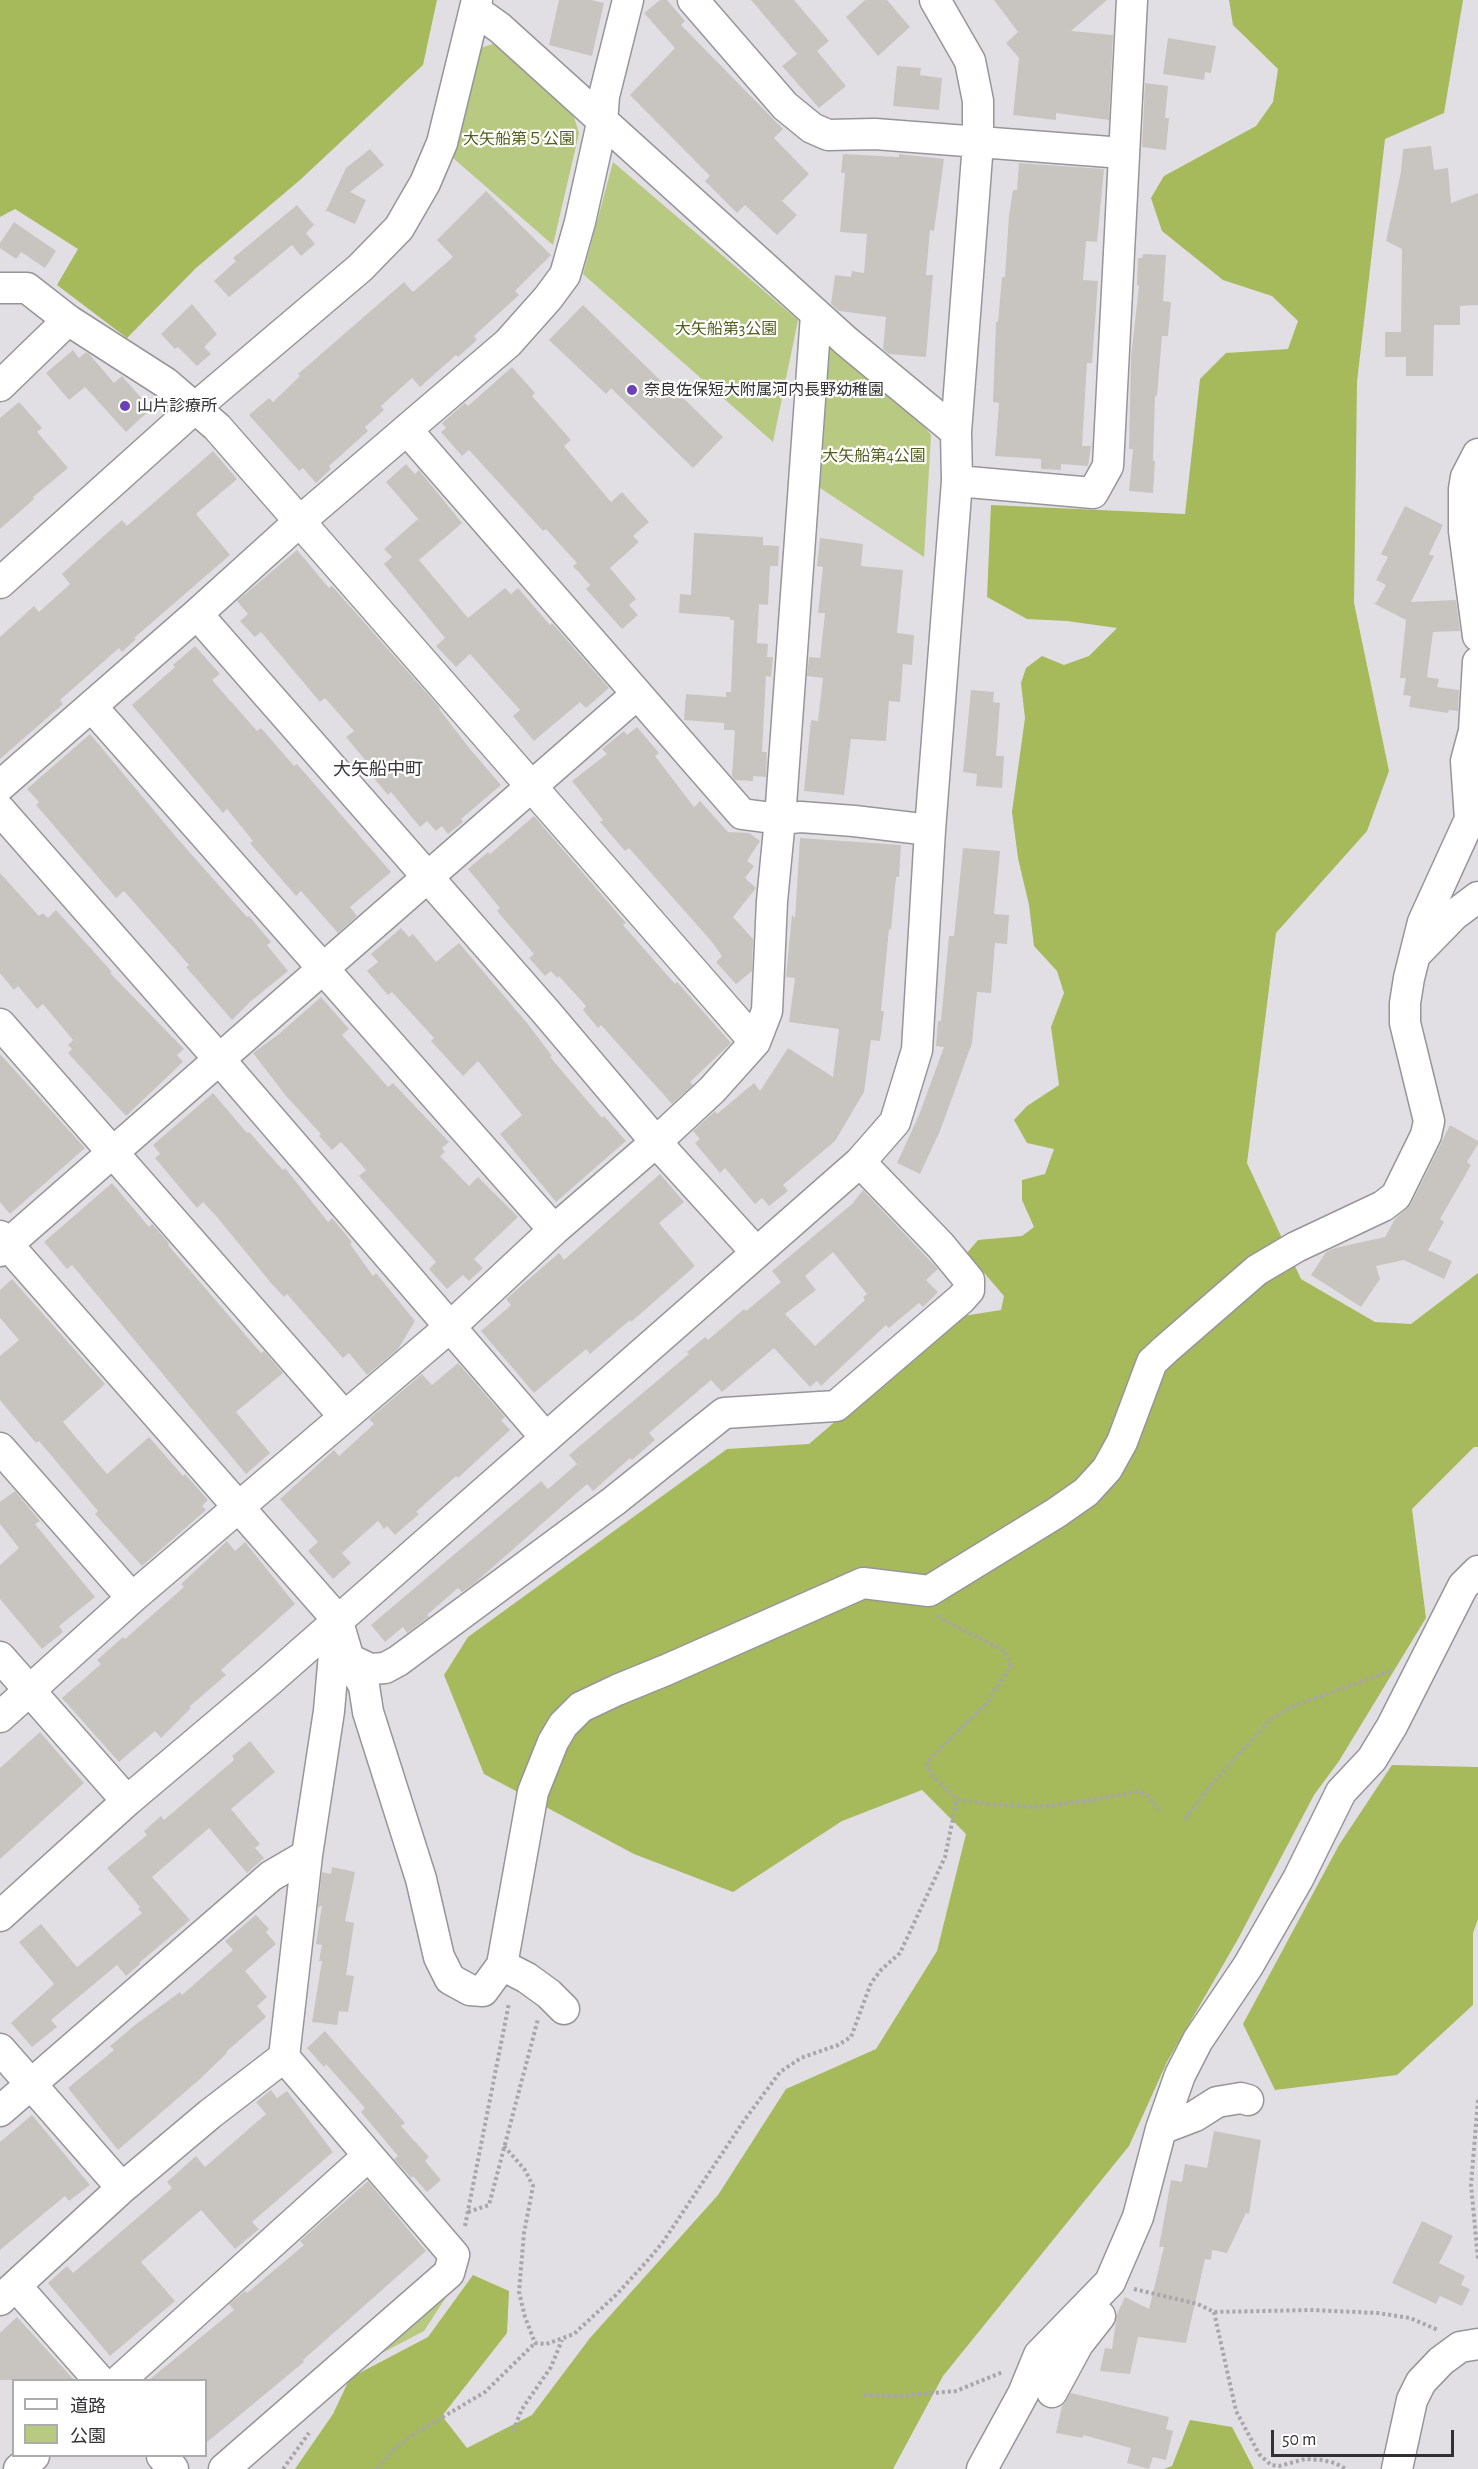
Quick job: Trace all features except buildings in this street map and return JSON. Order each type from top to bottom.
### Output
[{"type":"street","points":[[0,786],[300,521],[508,343],[565,275],[603,123],[604,96],[628,0]]},
{"type":"street","points":[[693,0],[785,106],[812,128],[828,135],[875,134],[1122,153]]},
{"type":"street","points":[[0,1916],[127,1801],[268,1682],[860,1162],[895,1122],[917,1050],[930,830],[957,481],[956,432],[978,143],[978,101],[970,61],[935,0]]},
{"type":"street","points":[[957,481],[1093,493],[1108,466],[1116,336],[1122,153],[1132,0]]},
{"type":"street","points":[[0,583],[196,407],[360,268],[399,228],[424,183],[442,143],[476,5],[816,315],[916,401],[956,432]]},
{"type":"street","points":[[0,288],[27,288],[68,320],[166,383],[217,427],[755,1042]]},
{"type":"street","points":[[0,1717],[132,1598],[240,1508],[343,1415],[450,1326],[554,1230],[656,1142],[712,1090],[755,1042],[767,1011],[772,901],[780,819],[816,315]]},
{"type":"street","points":[[0,386],[68,320]]},
{"type":"street","points":[[407,430],[742,814],[780,819],[801,817],[930,830]]},
{"type":"street","points":[[1478,454],[1466,477],[1464,489],[1464,531],[1478,636]]},
{"type":"street","points":[[197,614],[656,1142],[756,1252]]},
{"type":"street","points":[[636,695],[113,1151],[2,1244],[337,1619],[349,1659],[364,1686],[368,1712],[421,1879],[439,1957],[450,1979],[470,1990],[483,1991],[506,1967],[532,1792],[553,1742],[563,1725],[581,1707],[863,1583],[929,1591],[1056,1513],[1086,1492],[1107,1469],[1122,1442],[1152,1362],[1257,1270],[1296,1246],[1383,1206],[1396,1196],[1426,1135],[1429,1121],[1404,1023],[1409,978],[1423,922],[1470,819],[1466,761],[1474,732],[1478,662]]},
{"type":"street","points":[[92,707],[554,1230]]},
{"type":"street","points":[[0,810],[219,1059],[546,1438]]},
{"type":"street","points":[[1414,956],[1454,915],[1478,897]]},
{"type":"street","points":[[0,1024],[343,1415]]},
{"type":"street","points":[[349,1659],[370,1669],[385,1668],[398,1661],[614,1501],[724,1413],[836,1406],[961,1299],[969,1290],[969,1280],[860,1162]]},
{"type":"street","points":[[0,1448],[132,1598]]},
{"type":"street","points":[[1052,2392],[1078,2344],[1108,2306],[1110,2282],[1138,2217],[1161,2129],[1180,2075],[1198,2040],[1259,1947],[1298,1879],[1341,1792],[1372,1759],[1392,1726],[1463,1586],[1478,1571]]},
{"type":"street","points":[[98,2379],[8,2293],[122,2188],[210,2114],[284,2057],[307,1855],[329,1711],[337,1619]]},
{"type":"street","points":[[0,1657],[127,1801]]},
{"type":"street","points":[[0,2111],[271,1876],[307,1855]]},
{"type":"street","points":[[506,1967],[555,2000]]},
{"type":"street","points":[[0,2049],[122,2188]]},
{"type":"street","points":[[224,2469],[448,2273],[454,2255],[367,2157],[284,2057]]},
{"type":"street","points":[[1161,2129],[1195,2116],[1217,2102],[1241,2098],[1248,2100]]},
{"type":"street","points":[[121,2379],[367,2157]]},
{"type":"street","points":[[982,2469],[1023,2394],[1039,2355],[1110,2282]]},
{"type":"street","points":[[1397,2469],[1412,2400],[1421,2382],[1441,2361],[1469,2345]]},
{"type":"street","points":[[19,2469],[33,2457]]},
{"type":"street","points":[[163,2457],[173,2469]]},
{"type":"path","points":[[929,1591],[933,1609],[943,1620],[1005,1651],[1011,1666],[987,1703],[927,1762],[927,1768],[933,1776],[957,1799],[988,1804],[1037,1806],[1088,1802],[1139,1791],[1149,1797],[1159,1810]]},
{"type":"path","points":[[1185,1819],[1211,1785],[1271,1719],[1291,1707],[1347,1685],[1426,1661]]},
{"type":"path","points":[[378,2469],[392,2451],[411,2436],[485,2392],[535,2343],[546,2344],[574,2334],[597,2313],[663,2242],[772,2080],[801,2058],[838,2045],[851,2037],[871,1983],[881,1970],[900,1953],[945,1857],[957,1799]]},
{"type":"path","points":[[454,2255],[460,2243],[468,2213],[509,2001],[506,1967]]},
{"type":"path","points":[[468,2213],[489,2205],[504,2146],[555,2000]]},
{"type":"path","points":[[1478,2100],[1471,2185],[1478,2259]]},
{"type":"path","points":[[504,2146],[525,2170],[533,2186],[524,2233],[519,2292],[535,2343]]},
{"type":"path","points":[[1110,2282],[1198,2304],[1214,2312],[1312,2310],[1399,2316],[1432,2326],[1469,2345]]},
{"type":"path","points":[[1214,2312],[1236,2411],[1259,2454],[1271,2465],[1279,2466],[1305,2459],[1335,2463],[1346,2469]]},
{"type":"path","points":[[513,2431],[522,2409],[551,2367],[562,2339]]},
{"type":"path","points":[[864,2394],[899,2396],[956,2391],[990,2379],[1032,2356],[1039,2355]]},
{"type":"green space","points":[[0,0],[437,0],[423,65],[300,180],[196,268],[127,338],[57,285],[78,249],[15,209],[0,217]]},
{"type":"green space","points":[[1229,0],[1463,0],[1444,113],[1385,139],[1357,382],[1354,603],[1389,771],[1367,831],[1276,933],[1247,1163],[1301,1279],[1375,1322],[1411,1324],[1478,1273],[1478,1447],[1474,1447],[1412,1509],[1426,1618],[1339,1761],[1314,1795],[1238,1939],[1167,2062],[1129,2146],[943,2376],[893,2469],[295,2469],[333,2414],[350,2378],[428,2337],[473,2275],[509,2291],[507,2333],[442,2416],[467,2448],[532,2415],[590,2338],[718,2195],[786,2089],[876,2049],[937,1951],[966,1834],[922,1790],[842,1821],[733,1892],[634,1854],[484,1774],[444,1675],[468,1637],[727,1449],[809,1444],[957,1317],[1001,1310],[1004,1296],[967,1253],[978,1240],[1022,1236],[1034,1227],[1022,1200],[1022,1180],[1045,1174],[1054,1149],[1027,1143],[1014,1120],[1027,1106],[1059,1085],[1051,1027],[1064,993],[1057,971],[1034,946],[1029,905],[1018,858],[1012,812],[1025,718],[1021,683],[1026,668],[1042,656],[1064,665],[1089,656],[1117,628],[1067,621],[1027,619],[987,597],[991,505],[1185,514],[1200,379],[1226,353],[1288,349],[1298,321],[1272,296],[1223,280],[1162,231],[1151,198],[1164,176],[1256,126],[1273,102],[1278,69],[1233,25]]},
{"type":"green space","name":"大矢船第５公園","points":[[493,44],[559,99],[573,114],[579,133],[553,245],[453,158],[477,49]]},
{"type":"green space","name":"大矢船第3公園","points":[[613,162],[798,320],[773,442],[583,274]]},
{"type":"green space","name":"大矢船第4公園","points":[[828,343],[919,420],[931,435],[924,557],[814,484]]},
{"type":"green space","points":[[1392,1765],[1478,1767],[1478,1919],[1473,1933],[1473,2005],[1397,2075],[1275,2090],[1243,2024],[1339,1845]]},
{"type":"green space","points":[[454,2285],[424,2331],[359,2365]]},
{"type":"green space","points":[[1190,2420],[1232,2427],[1254,2469],[1164,2469],[1172,2466]]},
{"type":"place","name":"奈良佐保短大附属河内長野幼稚園","points":[[632,390]]},
{"type":"place","name":"山片診療所","points":[[125,406]]},
{"type":"district","name":"大矢船中町","points":[[378,770]]}]
